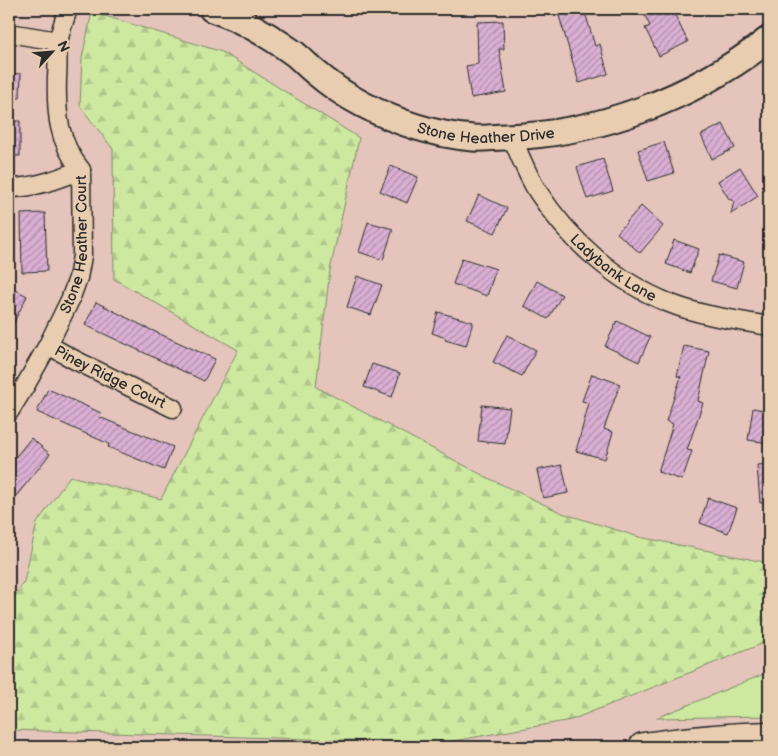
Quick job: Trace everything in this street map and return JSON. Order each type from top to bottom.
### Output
[{"type":"highway","points":[[643,747],[769,736]]},
{"type":"street","name":"Stone Heather Court","points":[[9,412],[48,345],[70,300],[78,278],[82,256],[81,170],[72,159],[65,145],[59,126],[57,103],[58,41],[68,9]]},
{"type":"street","name":"Stone Heather Drive","points":[[212,9],[241,21],[270,37],[333,86],[391,118],[451,135],[474,138],[512,137],[570,130],[648,107],[722,72],[769,39]]},
{"type":"street","points":[[9,32],[58,41]]},
{"type":"street","name":"Ladybank Lane","points":[[512,137],[537,191],[556,218],[578,242],[616,273],[642,290],[669,303],[697,312],[769,326]]},
{"type":"street","points":[[9,188],[28,187],[49,182],[81,170]]},
{"type":"street","name":"Piney Ridge Court","points":[[48,345],[74,360],[173,408]]},
{"type":"green space","points":[[92,12],[222,52],[359,138],[330,270],[316,387],[488,478],[562,513],[639,537],[769,563],[769,641],[571,720],[442,743],[9,730],[9,605],[24,582],[37,523],[70,476],[161,499],[238,350],[114,279],[113,149],[80,106],[82,58]]},
{"type":"green space","points":[[769,672],[769,716],[656,718]]},
{"type":"building","points":[[557,9],[584,9],[595,46],[600,44],[608,74],[579,83]]},
{"type":"building","points":[[642,9],[672,9],[688,42],[659,56],[645,28],[650,26]]},
{"type":"building","points":[[503,21],[504,49],[499,49],[506,92],[471,98],[466,66],[478,64],[477,22]]},
{"type":"building","points":[[9,73],[21,74],[20,98],[9,98]]},
{"type":"building","points":[[9,121],[20,121],[20,156],[9,156]]},
{"type":"building","points":[[723,124],[735,148],[712,159],[701,135]]},
{"type":"building","points":[[664,142],[674,173],[648,181],[638,150]]},
{"type":"building","points":[[603,159],[613,191],[587,199],[577,167]]},
{"type":"building","points":[[391,166],[418,177],[407,203],[380,191]]},
{"type":"building","points":[[740,167],[758,196],[731,214],[734,201],[729,199],[718,181]]},
{"type":"building","points":[[479,195],[507,208],[495,233],[467,221]]},
{"type":"building","points":[[641,206],[663,226],[640,253],[617,233]]},
{"type":"building","points":[[45,213],[47,271],[22,272],[21,214]]},
{"type":"building","points":[[368,222],[393,229],[383,260],[359,252]]},
{"type":"building","points":[[674,240],[699,249],[690,273],[666,264]]},
{"type":"building","points":[[719,255],[744,262],[737,288],[711,281]]},
{"type":"building","points":[[462,258],[496,269],[487,296],[453,284]]},
{"type":"building","points":[[357,276],[382,285],[371,315],[347,307]]},
{"type":"building","points":[[537,281],[562,295],[548,319],[524,306]]},
{"type":"building","points":[[9,286],[27,296],[9,332]]},
{"type":"building","points":[[96,302],[215,359],[204,381],[85,325]]},
{"type":"building","points":[[438,312],[473,322],[466,346],[445,340],[446,338],[432,333]]},
{"type":"building","points":[[617,321],[650,337],[639,362],[605,346]]},
{"type":"building","points":[[507,335],[536,350],[522,376],[493,362]]},
{"type":"building","points":[[684,346],[709,351],[698,401],[703,403],[687,450],[692,451],[682,480],[658,472],[673,424],[666,421],[681,377],[677,376]]},
{"type":"building","points":[[372,364],[400,373],[392,397],[364,387]]},
{"type":"building","points":[[592,374],[620,384],[604,429],[613,432],[605,459],[576,451],[589,403],[582,401]]},
{"type":"building","points":[[48,389],[101,413],[99,417],[173,447],[164,470],[108,447],[109,444],[37,412]]},
{"type":"building","points":[[482,405],[510,408],[505,444],[478,441]]},
{"type":"building","points":[[753,408],[769,411],[769,443],[748,440]]},
{"type":"building","points":[[31,438],[50,454],[9,505],[9,465]]},
{"type":"building","points":[[769,464],[769,502],[760,503],[757,465]]},
{"type":"building","points":[[562,465],[568,493],[543,498],[537,470]]},
{"type":"building","points":[[708,498],[737,508],[728,533],[700,523]]}]
